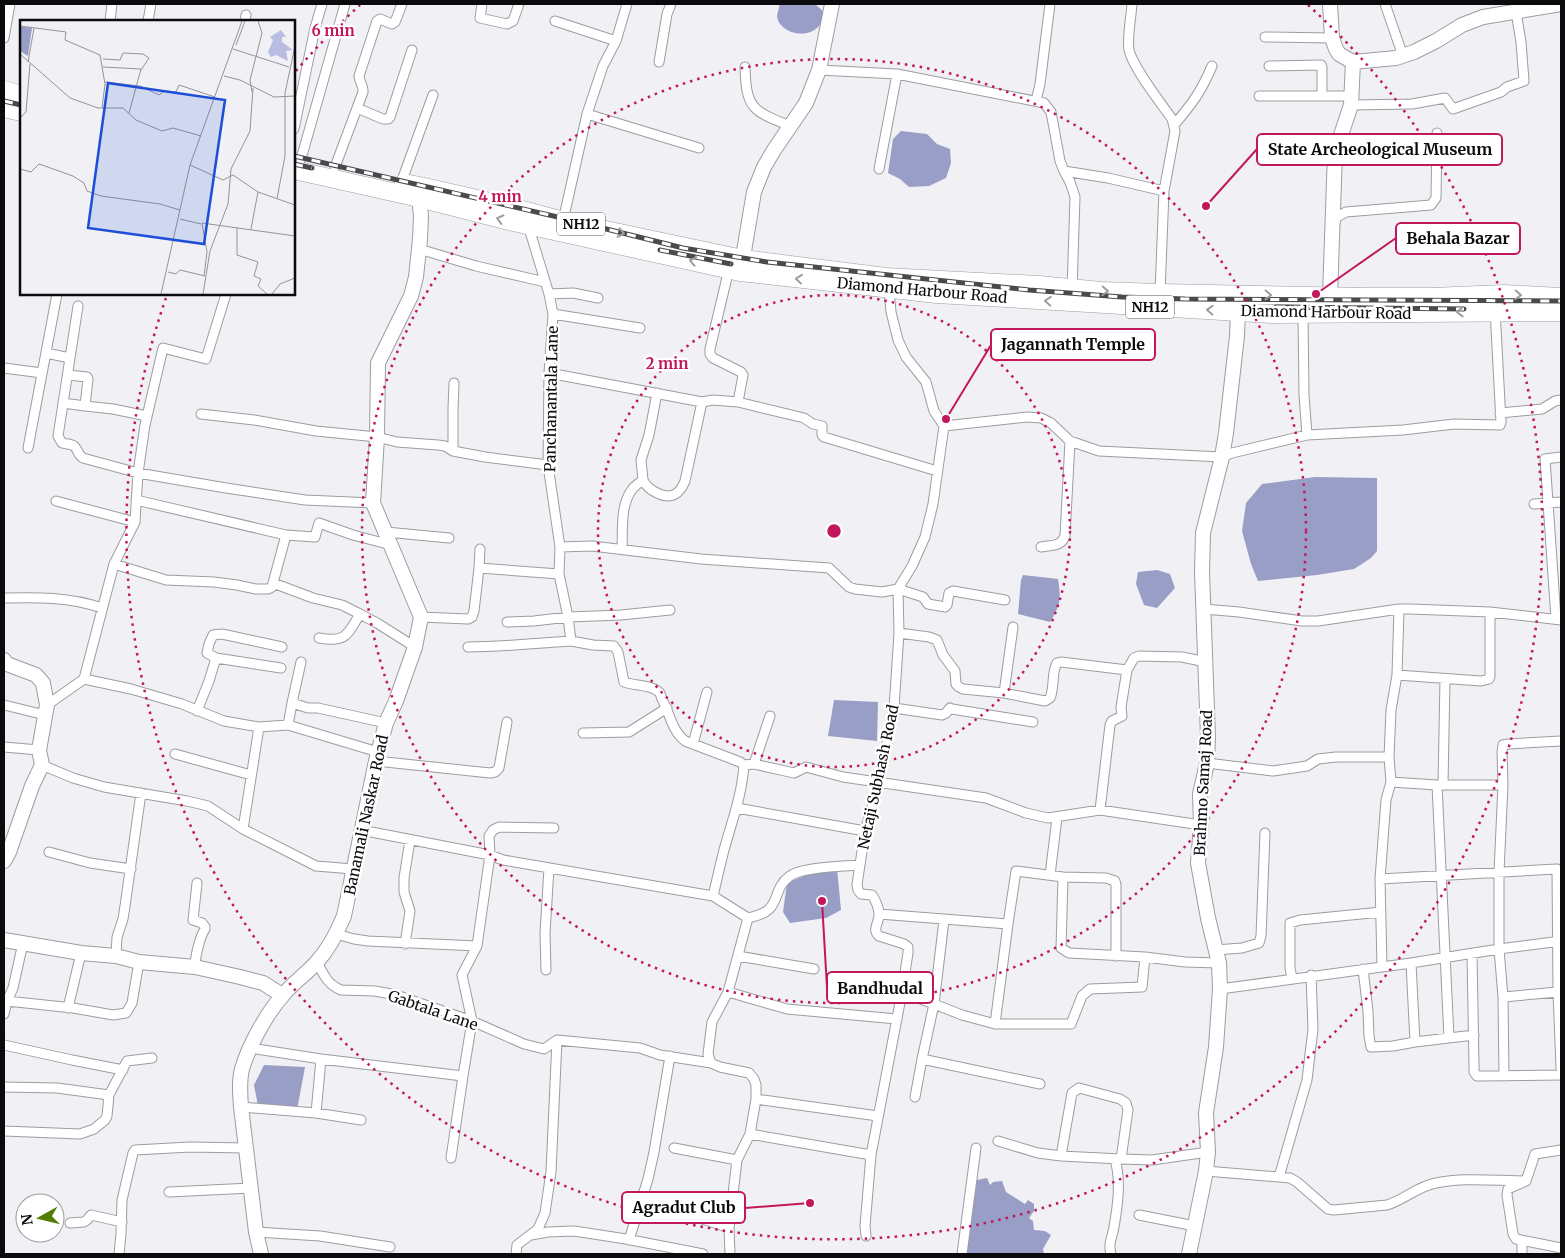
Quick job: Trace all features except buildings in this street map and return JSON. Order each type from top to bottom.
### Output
[{"type":"highway","points":[[4,90],[20,95]]},
{"type":"highway","points":[[4,108],[20,112]]},
{"type":"highway","name":"Diamond Harbour Road","points":[[296,162],[335,167],[401,183],[420,192],[528,225],[738,267],[889,289],[937,294],[1072,296],[1101,291],[1422,297],[1493,303],[1561,312]]},
{"type":"highway","name":"Diamond Harbour Road","points":[[296,162],[420,192],[563,220],[738,267],[886,276],[1072,296],[1273,314],[1493,303],[1504,294],[1561,297]]},
{"type":"street","points":[[4,38],[10,4]]},
{"type":"street","points":[[110,20],[112,4]]},
{"type":"street","points":[[148,20],[151,4]]},
{"type":"street","points":[[295,124],[315,28],[322,4]]},
{"type":"street","points":[[296,162],[345,4]]},
{"type":"street","points":[[335,167],[364,88],[359,80],[359,76],[377,20],[380,19],[392,24],[395,22],[402,4]]},
{"type":"street","points":[[482,4],[480,18],[507,24],[513,21],[519,4]]},
{"type":"street","points":[[563,220],[587,114],[601,73],[616,41],[627,4]]},
{"type":"street","points":[[659,62],[667,14],[671,4]]},
{"type":"street","points":[[738,402],[743,375],[713,358],[710,354],[710,349],[738,267],[754,192],[764,166],[806,103],[819,70],[832,4]]},
{"type":"street","points":[[1036,101],[1040,84],[1050,4]]},
{"type":"street","points":[[1132,4],[1129,50],[1133,62],[1172,119],[1175,131],[1164,191],[1160,293]]},
{"type":"street","points":[[1330,4],[1332,38],[1339,54],[1353,62],[1403,56],[1436,41],[1462,25],[1483,17],[1561,4]]},
{"type":"street","points":[[1386,4],[1403,56]]},
{"type":"street","points":[[1259,96],[1322,96],[1412,104],[1445,98],[1453,109],[1501,92],[1507,87],[1524,81],[1521,42],[1516,12]]},
{"type":"street","points":[[555,21],[616,41]]},
{"type":"street","points":[[1265,37],[1332,38]]},
{"type":"street","points":[[358,108],[383,119],[390,117],[412,50]]},
{"type":"street","points":[[1330,296],[1335,153],[1351,100],[1353,62]]},
{"type":"street","points":[[1269,66],[1321,65],[1322,96]]},
{"type":"street","points":[[1174,125],[1203,88],[1212,66]]},
{"type":"street","points":[[745,67],[745,85],[750,103],[764,115],[790,126]]},
{"type":"street","points":[[819,70],[897,74],[1044,103],[1051,112],[1060,161],[1075,197],[1072,296]]},
{"type":"street","points":[[879,169],[897,74]]},
{"type":"street","points":[[401,183],[433,95]]},
{"type":"street","points":[[587,114],[699,148]]},
{"type":"street","points":[[1332,226],[1337,217],[1346,212],[1431,204],[1436,198],[1437,133]]},
{"type":"street","points":[[1064,171],[1108,178],[1164,191]]},
{"type":"street","points":[[420,192],[421,224],[416,277],[411,296],[378,364],[377,437],[373,503],[421,617],[468,619],[472,617],[480,549]]},
{"type":"street","name":"Panchanantala Lane","points":[[528,225],[546,282],[553,314],[549,373],[548,465],[560,547],[560,574],[571,640]]},
{"type":"street","points":[[419,249],[476,266],[546,282]]},
{"type":"street","points":[[889,289],[891,312],[898,340],[906,357],[926,382],[934,412],[944,426],[925,537],[912,566],[898,590]]},
{"type":"street","points":[[549,294],[573,293],[598,298]]},
{"type":"street","points":[[28,448],[57,295]]},
{"type":"street","points":[[4,705],[46,710],[84,679],[114,564],[135,522],[138,474],[147,416],[163,348],[206,359],[226,295]]},
{"type":"street","points":[[944,426],[1041,418],[1052,424],[1070,441],[1098,451],[1222,457],[1307,436],[1403,430],[1454,424],[1500,425],[1493,303]]},
{"type":"street","points":[[78,306],[58,436],[62,443],[73,444],[78,455],[138,474],[306,500],[373,503]]},
{"type":"street","name":"Brahmo Samaj Road","points":[[1189,1254],[1206,1171],[1208,1152],[1206,1112],[1216,1047],[1220,989],[1217,956],[1198,863],[1201,825],[1200,794],[1207,763],[1206,662],[1202,572],[1203,533],[1222,457],[1237,336],[1238,311]]},
{"type":"street","points":[[553,314],[640,328]]},
{"type":"street","points":[[1303,314],[1304,394],[1307,436]]},
{"type":"street","points":[[46,354],[70,358]]},
{"type":"street","points":[[4,368],[42,373]]},
{"type":"street","points":[[549,373],[702,402],[713,400],[738,402],[804,418],[822,426],[822,435],[824,437],[937,471]]},
{"type":"street","points":[[68,375],[86,377],[88,379],[85,406]]},
{"type":"street","points":[[454,383],[454,451]]},
{"type":"street","points":[[657,393],[649,435],[641,460],[643,480],[650,490],[665,497],[671,497],[676,494],[682,488],[685,481],[702,402]]},
{"type":"street","points":[[1500,413],[1542,410],[1555,401],[1561,400]]},
{"type":"street","points":[[63,403],[113,409],[147,416]]},
{"type":"street","points":[[201,414],[254,420],[316,431],[377,437],[397,442],[445,446],[454,451],[485,458],[548,465]]},
{"type":"street","points":[[1041,546],[1059,545],[1064,540],[1070,441]]},
{"type":"street","points":[[1204,610],[1239,612],[1302,621],[1318,621],[1399,609],[1490,612],[1559,619],[1547,503],[1545,459],[1561,457]]},
{"type":"street","points":[[622,549],[624,515],[628,496],[633,488],[643,480]]},
{"type":"street","points":[[136,500],[286,535],[315,538],[319,523],[354,535],[389,539],[449,538]]},
{"type":"street","points":[[56,501],[135,522]]},
{"type":"street","points":[[1534,504],[1561,502]]},
{"type":"street","points":[[114,564],[151,576],[176,581],[214,582],[256,589],[268,589],[272,587],[286,535]]},
{"type":"street","points":[[560,547],[592,546],[700,559],[829,568],[849,587],[855,589],[882,592],[898,590],[923,597],[928,604],[944,606],[947,605],[949,593],[953,591],[1005,600]]},
{"type":"street","points":[[478,568],[560,574]]},
{"type":"street","points":[[273,583],[313,598],[342,605],[377,623],[415,647]]},
{"type":"street","name":"Netaji Subhash Road","points":[[748,918],[769,910],[783,883],[794,873],[830,867],[860,865],[865,831],[879,782],[894,708],[899,633],[898,590]]},
{"type":"street","points":[[4,598],[57,598],[84,602],[102,608]]},
{"type":"street","points":[[1382,966],[1380,880],[1386,800],[1391,782],[1389,757],[1391,710],[1397,675],[1399,609]]},
{"type":"street","points":[[507,622],[534,622],[568,617],[621,615],[670,610]]},
{"type":"street","points":[[1397,675],[1481,681],[1489,679],[1490,612]]},
{"type":"street","points":[[319,638],[334,641],[344,636],[349,633],[360,614]]},
{"type":"street","name":"Banamali Naskar Road","points":[[261,1254],[256,1232],[240,1107],[242,1069],[264,1021],[282,995],[317,962],[336,934],[344,916],[377,756],[386,723],[415,647],[421,617]]},
{"type":"street","points":[[1004,693],[1013,627]]},
{"type":"street","points":[[899,633],[929,637],[937,640],[943,655],[955,671],[956,684],[959,688],[1004,693],[1045,701],[1050,698],[1053,692],[1057,663],[1127,670]]},
{"type":"street","points":[[281,668],[216,658],[207,653],[213,636],[222,634],[282,647]]},
{"type":"street","points":[[468,647],[571,640],[593,645],[614,646],[618,652],[624,682],[658,692],[678,734],[685,741],[749,765],[794,773],[806,767],[844,777],[986,798],[1026,813],[1048,818],[1100,810],[1201,825]]},
{"type":"street","points":[[1100,810],[1110,725],[1112,721],[1122,716],[1121,707],[1127,670],[1134,658],[1139,656],[1182,657],[1206,662]]},
{"type":"street","points":[[197,711],[216,658]]},
{"type":"street","points":[[4,660],[7,664],[36,675],[43,682],[46,710],[39,750],[42,765],[8,842],[4,861]]},
{"type":"street","points":[[288,725],[301,662]]},
{"type":"street","points":[[84,679],[131,689],[182,704],[224,721],[259,726],[288,725],[377,756],[490,773],[495,772],[499,768],[507,722]]},
{"type":"street","points":[[1445,679],[1440,785],[1441,875],[1449,1038]]},
{"type":"street","points":[[693,744],[707,692]]},
{"type":"street","points":[[292,703],[308,708],[318,708],[386,723]]},
{"type":"street","points":[[584,733],[629,732],[667,708]]},
{"type":"street","points":[[894,708],[942,715],[952,709],[1033,722]]},
{"type":"street","points":[[713,896],[742,783],[770,716]]},
{"type":"street","points":[[243,829],[259,726]]},
{"type":"street","points":[[1504,1076],[1503,997],[1499,949],[1499,872],[1503,745],[1561,741]]},
{"type":"street","points":[[4,747],[39,750]]},
{"type":"street","points":[[175,754],[251,775]]},
{"type":"street","points":[[1207,763],[1273,771],[1307,766],[1318,759],[1389,757]]},
{"type":"street","points":[[42,765],[96,785],[208,806],[243,829],[316,866],[353,869]]},
{"type":"street","points":[[1391,782],[1440,785],[1503,785]]},
{"type":"street","points":[[116,956],[117,937],[123,919],[142,793]]},
{"type":"street","points":[[737,808],[865,831]]},
{"type":"street","points":[[1050,875],[1056,818]]},
{"type":"street","points":[[451,1158],[472,1022],[462,975],[477,946],[490,855],[489,836],[493,830],[499,827],[554,828]]},
{"type":"street","points":[[361,830],[490,855],[503,860],[713,896],[748,918],[728,992],[712,1022],[708,1054],[711,1063]]},
{"type":"street","points":[[1063,877],[1062,948],[1069,953],[1185,962],[1217,956],[1258,942],[1261,936],[1265,833]]},
{"type":"street","points":[[405,944],[410,911],[404,892],[404,878],[410,840]]},
{"type":"street","points":[[49,852],[90,863],[131,868]]},
{"type":"street","points":[[860,865],[858,890],[861,894],[872,895],[880,914],[875,930],[876,934],[908,947],[902,992],[871,1156],[865,1226],[866,1236]]},
{"type":"street","points":[[546,970],[545,933],[548,868]]},
{"type":"street","points":[[1380,880],[1556,869],[1560,941],[1558,992],[1561,1068]]},
{"type":"street","points":[[995,1024],[1016,871],[1063,877],[1106,878],[1115,881],[1116,956]]},
{"type":"street","points":[[195,967],[196,952],[200,946],[205,929],[202,923],[193,920],[197,883]]},
{"type":"street","points":[[1292,978],[1290,923],[1300,920],[1380,912]]},
{"type":"street","points":[[880,914],[1008,924]]},
{"type":"street","points":[[915,1097],[934,1004],[944,920]]},
{"type":"street","points":[[336,934],[354,939],[405,944],[477,946]]},
{"type":"street","points":[[4,940],[81,953],[116,956],[139,962],[195,967],[240,976],[263,983],[282,995]]},
{"type":"street","points":[[1220,989],[1560,941]]},
{"type":"street","points":[[4,1014],[13,988],[22,943]]},
{"type":"street","points":[[68,1008],[81,953]]},
{"type":"street","points":[[1472,954],[1474,1072],[1477,1076],[1561,1075]]},
{"type":"street","points":[[738,956],[814,969]]},
{"type":"street","points":[[902,992],[962,1015],[995,1024],[1070,1024],[1082,996],[1090,989],[1142,987],[1145,958]]},
{"type":"street","points":[[7,1001],[114,1015],[126,1013],[132,1003],[139,962]]},
{"type":"street","name":"Gabtala Lane","points":[[317,962],[329,982],[341,990],[375,990],[396,995],[472,1022],[524,1044],[544,1049],[557,1040]]},
{"type":"street","points":[[1411,963],[1415,1042]]},
{"type":"street","points":[[1363,969],[1371,1046],[1394,1046],[1474,1036]]},
{"type":"street","points":[[1279,1177],[1307,1080],[1313,1029],[1311,975]]},
{"type":"street","points":[[728,992],[787,1009],[897,1019]]},
{"type":"street","points":[[1503,997],[1558,992]]},
{"type":"street","points":[[516,1254],[519,1242],[538,1229],[543,1220],[552,1153],[553,1095],[557,1040],[640,1048],[660,1055],[711,1063],[720,1067],[749,1073],[754,1079],[756,1099],[750,1134],[737,1160],[729,1228],[730,1254]]},
{"type":"street","points":[[4,1045],[123,1070]]},
{"type":"street","points":[[250,1048],[463,1076]]},
{"type":"street","points":[[629,1240],[648,1180],[670,1056]]},
{"type":"street","points":[[4,1131],[86,1133],[98,1127],[105,1120],[109,1095],[127,1061],[152,1058]]},
{"type":"street","points":[[316,1113],[320,1058]]},
{"type":"street","points":[[922,1059],[1040,1084]]},
{"type":"street","points":[[4,1087],[57,1088],[109,1095]]},
{"type":"street","points":[[1061,1156],[1072,1093],[1079,1088],[1120,1099],[1126,1103],[1128,1110],[1118,1159],[1118,1190],[1109,1246],[1111,1254]]},
{"type":"street","points":[[756,1099],[878,1116]]},
{"type":"street","points":[[240,1107],[316,1113],[361,1120]]},
{"type":"street","points":[[750,1134],[871,1156]]},
{"type":"street","points":[[998,1141],[1038,1153],[1118,1159],[1152,1160],[1208,1152]]},
{"type":"street","points":[[119,1254],[122,1200],[132,1153],[135,1150],[190,1147],[246,1148]]},
{"type":"street","points":[[674,1148],[737,1160]]},
{"type":"street","points":[[962,1254],[976,1148]]},
{"type":"street","points":[[1561,1150],[1536,1154],[1526,1182],[1508,1189],[1507,1195],[1513,1234],[1516,1239],[1561,1248]]},
{"type":"street","points":[[1206,1171],[1290,1178],[1328,1209],[1334,1210],[1387,1206],[1436,1183],[1460,1180],[1526,1182]]},
{"type":"street","points":[[169,1192],[251,1188]]},
{"type":"street","points":[[647,1200],[729,1228]]},
{"type":"street","points":[[1139,1214],[1195,1226]]},
{"type":"street","points":[[70,1223],[84,1222],[91,1215],[122,1222]]},
{"type":"street","points":[[530,1236],[548,1232],[574,1231],[703,1254]]},
{"type":"street","points":[[256,1232],[320,1236],[390,1247]]},
{"type":"street","points":[[1522,1241],[1522,1254]]},
{"type":"water","points":[[780,4],[815,4],[825,13],[821,23],[815,30],[799,34],[784,28],[779,22],[777,15]]},
{"type":"water","points":[[901,131],[927,134],[937,144],[950,149],[951,163],[946,178],[929,186],[909,187],[900,179],[888,173],[893,139]]},
{"type":"water","points":[[1315,477],[1377,478],[1377,551],[1371,558],[1354,569],[1258,581],[1242,531],[1246,503],[1262,484]]},
{"type":"water","points":[[1157,570],[1170,574],[1175,588],[1157,608],[1144,605],[1136,584],[1138,572]]},
{"type":"water","points":[[1023,575],[1058,579],[1059,601],[1050,622],[1018,614]]},
{"type":"water","points":[[834,700],[878,702],[877,741],[828,736]]},
{"type":"water","points":[[837,868],[841,910],[826,918],[790,923],[783,912],[787,883],[811,873]]},
{"type":"water","points":[[264,1065],[305,1067],[297,1110],[258,1106],[254,1085]]},
{"type":"water","points":[[987,1178],[990,1185],[993,1182],[1002,1181],[1006,1192],[1025,1204],[1028,1200],[1034,1204],[1034,1211],[1029,1218],[1033,1221],[1034,1230],[1045,1231],[1051,1235],[1043,1249],[1044,1254],[966,1254],[977,1180]]},
{"type":"railway","points":[[4,101],[20,105]]},
{"type":"railway","points":[[295,156],[683,248],[767,262],[1029,290],[1122,297],[1561,301]]},
{"type":"railway","points":[[295,164],[312,168]]},
{"type":"railway","points":[[660,250],[731,264]]},
{"type":"railway","points":[[1276,307],[1464,309]]},
{"type":"place","name":"State Archeological Museum","points":[[1206,206]]},
{"type":"place","name":"Behala Bazar","points":[[1316,294]]},
{"type":"place","name":"Jagannath Temple","points":[[946,419]]},
{"type":"place","name":"Bandhudal","points":[[822,901]]},
{"type":"place","name":"Agradut Club","points":[[810,1203]]}]
